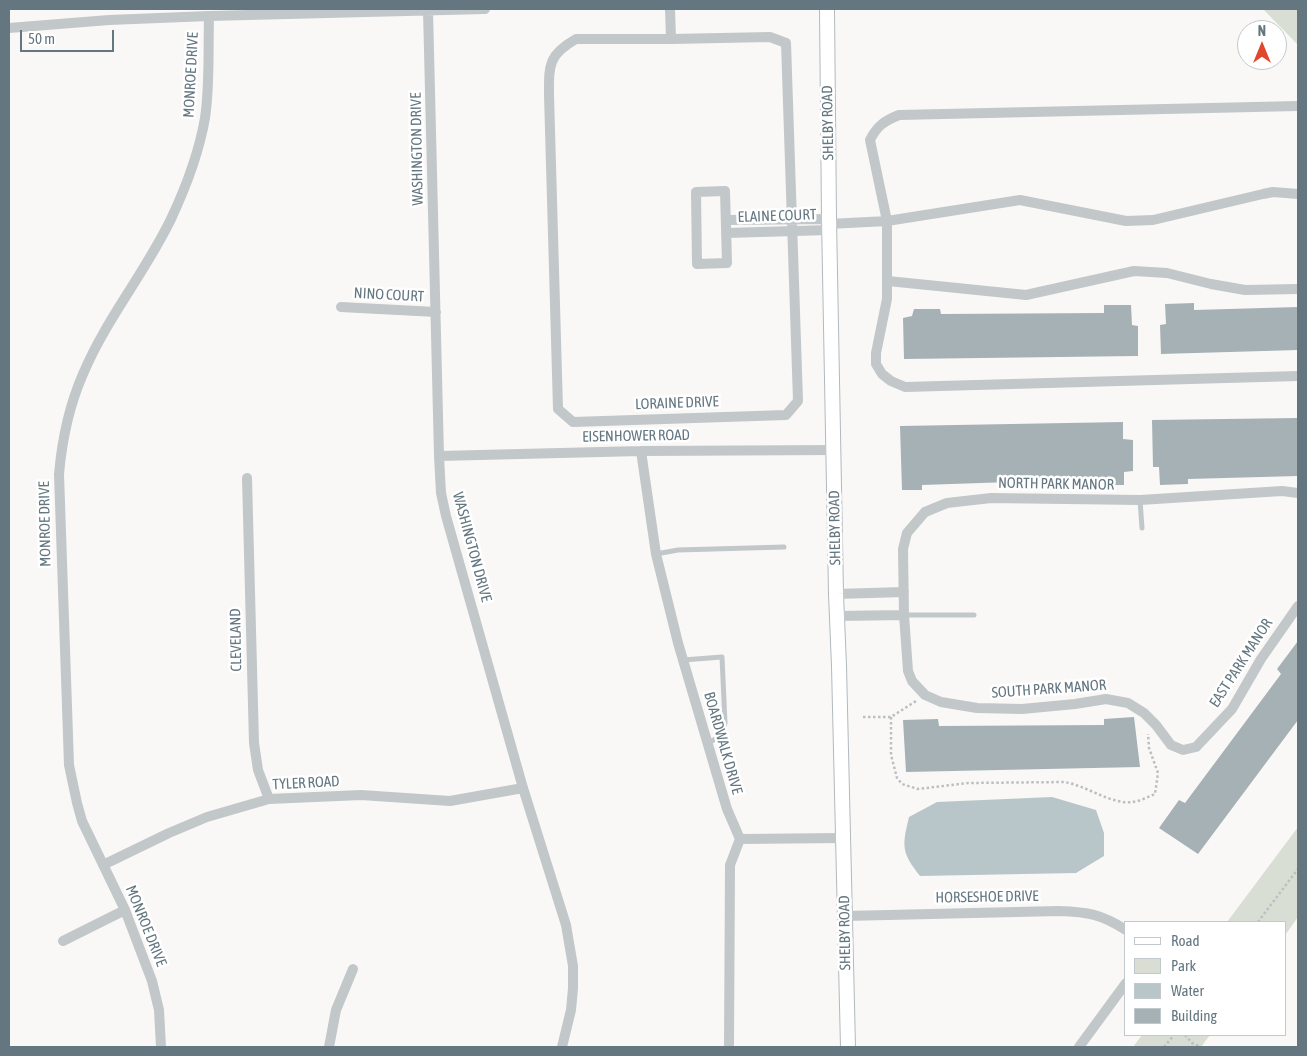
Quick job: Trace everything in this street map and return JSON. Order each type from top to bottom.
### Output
[{"type":"street","points":[[9,28],[109,20],[209,16],[485,9]]},
{"type":"street","points":[[670,9],[671,39]]},
{"type":"street","name":"SHELBY ROAD","points":[[827,9],[836,594],[848,1047]]},
{"type":"street","name":"WASHINGTON DRIVE","points":[[428,10],[441,493],[523,788],[570,942],[573,988],[571,1010],[562,1047]]},
{"type":"street","name":"MONROE DRIVE","points":[[160,1047],[159,1010],[152,981],[125,910],[82,821],[69,766],[59,494],[61,455],[65,429],[82,375],[112,320],[154,251],[180,199],[201,138],[208,94],[209,16]]},
{"type":"street","name":"LORAINE DRIVE","points":[[770,36],[786,43],[798,400],[786,415],[573,422],[558,409],[549,71],[553,58],[562,47],[576,39],[671,39],[770,36]]},
{"type":"street","points":[[1298,106],[899,116],[885,120],[875,129],[870,140],[887,221],[888,280],[883,320],[876,353],[876,364],[886,378],[905,386],[1298,376]]},
{"type":"street","name":"ELAINE COURT","points":[[725,191],[726,220],[727,263],[697,264],[696,192],[725,191]]},
{"type":"street","points":[[829,224],[887,221],[1020,200],[1126,221],[1153,220],[1274,192],[1298,194]]},
{"type":"street","name":"ELAINE COURT","points":[[726,220],[793,219],[829,224]]},
{"type":"street","name":"ELAINE COURT","points":[[726,232],[793,230],[829,224]]},
{"type":"street","points":[[888,280],[1026,295],[1134,271],[1148,271],[1167,273],[1245,290],[1298,290]]},
{"type":"street","name":"NINO COURT","points":[[341,307],[436,312]]},
{"type":"street","name":"EISENHOWER ROAD","points":[[439,456],[641,451],[834,450]]},
{"type":"street","name":"BOARDWALK DRIVE","points":[[641,451],[656,554],[683,660],[727,809],[740,839]]},
{"type":"street","name":"CLEVELAND","points":[[247,478],[254,743],[258,770],[269,799]]},
{"type":"street","name":"NORTH PARK MANOR","points":[[904,615],[903,549],[907,533],[925,512],[947,503],[991,498],[1140,500],[1282,492],[1298,493]]},
{"type":"street","points":[[836,594],[904,592]]},
{"type":"street","name":"EAST PARK MANOR","points":[[1183,750],[1196,747],[1232,708],[1261,659],[1298,606]]},
{"type":"street","points":[[837,616],[904,615],[908,671],[912,681],[925,695]]},
{"type":"street","name":"SOUTH PARK MANOR","points":[[925,695],[941,702],[977,708],[1022,709],[1075,704],[1106,698],[1128,703],[1144,713],[1171,745],[1183,750]]},
{"type":"street","name":"TYLER ROAD","points":[[103,866],[169,833],[207,817],[269,799],[361,795],[450,801],[523,788]]},
{"type":"street","points":[[729,1045],[730,865],[740,839],[842,838]]},
{"type":"street","points":[[63,941],[125,910]]},
{"type":"street","name":"HORSESHOE DRIVE","points":[[845,916],[1066,911],[1097,915],[1111,920],[1124,929]]},
{"type":"street","points":[[329,1047],[336,1010],[353,969]]},
{"type":"street","points":[[1079,1047],[1124,986]]},
{"type":"lane","points":[[1140,500],[1142,528]]},
{"type":"lane","points":[[656,554],[678,550],[784,547]]},
{"type":"lane","points":[[904,615],[974,615]]},
{"type":"lane","points":[[683,660],[722,657],[725,723],[721,736],[707,744]]},
{"type":"path","points":[[863,717],[891,718],[925,695]]},
{"type":"path","points":[[891,718],[891,756],[896,778],[902,784],[918,789],[968,783],[1064,782],[1075,783],[1119,801],[1132,802],[1155,794],[1158,773],[1149,748],[1148,729],[1150,719]]},
{"type":"path","points":[[1259,921],[1298,869]]},
{"type":"path","points":[[1164,1047],[1173,1036]]},
{"type":"path","points":[[1187,1036],[1192,1043],[1201,1047]]},
{"type":"green space","points":[[1263,9],[1298,9],[1298,45],[1287,34],[1287,20],[1274,20]]},
{"type":"green space","points":[[1298,827],[1298,917],[1287,933],[1287,921],[1228,921]]},
{"type":"green space","points":[[1141,1036],[1209,1036],[1201,1047],[1133,1047]]},
{"type":"water","points":[[1052,797],[1096,810],[1104,833],[1104,856],[1076,873],[920,876],[906,854],[904,842],[909,817],[937,802]]},
{"type":"building","points":[[1194,303],[1194,310],[1298,307],[1298,350],[1161,354],[1160,325],[1166,324],[1165,304]]},
{"type":"building","points":[[1104,305],[1131,305],[1132,325],[1138,326],[1138,356],[904,359],[903,318],[912,316],[914,309],[940,309],[941,314],[1104,313]]},
{"type":"building","points":[[1298,418],[1298,476],[1188,479],[1188,484],[1160,485],[1159,467],[1153,467],[1152,420]]},
{"type":"building","points":[[1123,422],[1123,439],[1133,440],[1133,471],[1124,472],[1124,485],[1101,485],[1099,479],[922,485],[922,490],[902,490],[900,426]]},
{"type":"building","points":[[1298,641],[1298,720],[1198,854],[1159,828],[1179,800],[1185,803],[1281,674],[1277,669]]},
{"type":"building","points":[[1134,717],[1140,767],[906,772],[903,720],[938,719],[939,726],[1104,725],[1104,719]]}]
